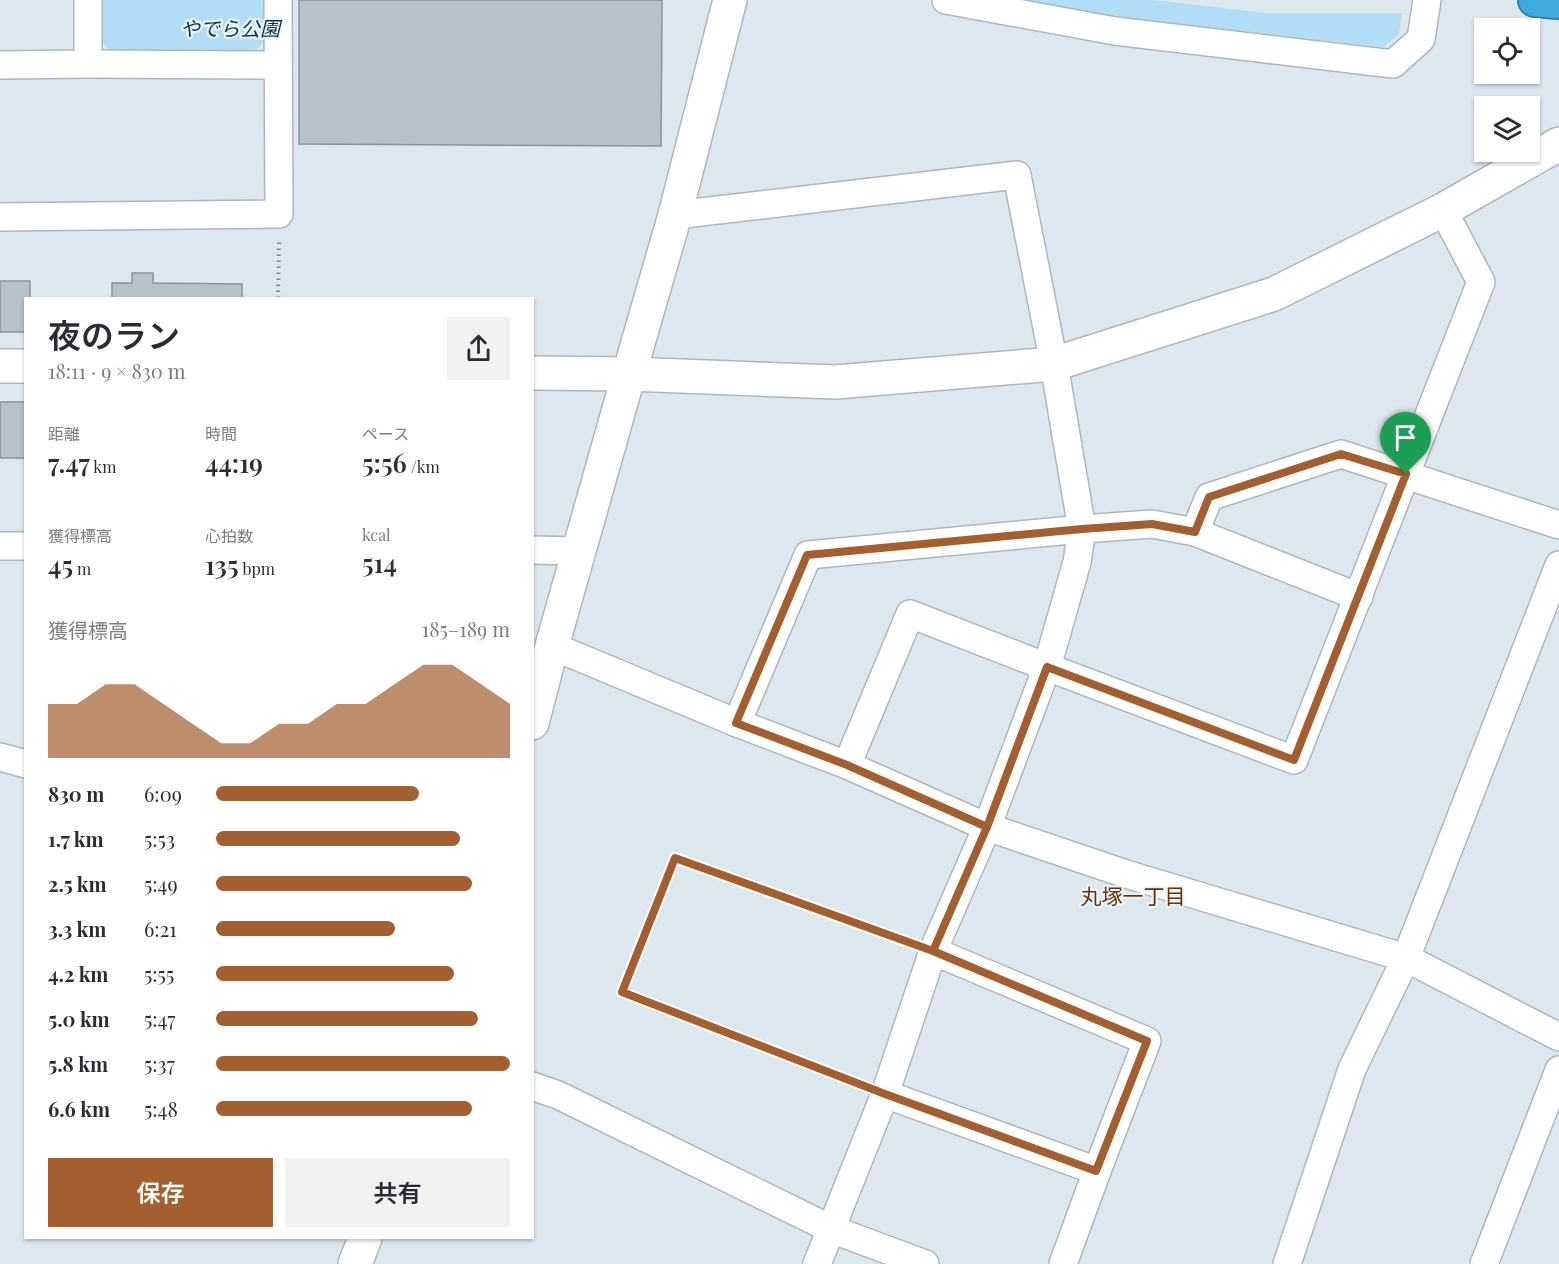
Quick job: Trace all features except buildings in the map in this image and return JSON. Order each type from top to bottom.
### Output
[{"type":"highway","points":[[1535,0],[1559,2]]},
{"type":"street","points":[[88,0],[88,64]]},
{"type":"street","points":[[0,217],[279,214],[278,0]]},
{"type":"street","points":[[534,715],[675,215],[730,0]]},
{"type":"street","points":[[946,0],[1115,31],[1393,64],[1421,39],[1427,0]]},
{"type":"street","points":[[0,65],[277,65]]},
{"type":"street","points":[[534,374],[629,374],[835,382],[1054,364],[1274,294],[1443,210],[1559,144]]},
{"type":"street","points":[[675,215],[1017,175],[1054,364],[1082,529],[1077,562],[1047,667],[987,827],[933,951],[885,1094],[817,1264]]},
{"type":"street","points":[[847,765],[910,614],[1294,760],[1481,282],[1443,210]]},
{"type":"street","points":[[0,366],[24,366]]},
{"type":"street","points":[[1195,532],[1209,497],[1341,454],[1559,525]]},
{"type":"street","points":[[736,723],[807,555],[1152,524],[1195,532],[1359,597]]},
{"type":"street","points":[[0,546],[24,546]]},
{"type":"street","points":[[534,550],[579,550]]},
{"type":"street","points":[[1287,1264],[1352,1070],[1406,958],[1559,565]]},
{"type":"street","points":[[552,646],[736,723],[847,765],[987,827],[1126,874],[1406,958],[1559,1036]]},
{"type":"street","points":[[0,757],[24,763]]},
{"type":"street","points":[[933,951],[1147,1041],[1096,1171],[1063,1264]]},
{"type":"street","points":[[1484,1264],[1559,1070]]},
{"type":"street","points":[[534,1087],[558,1095],[831,1229],[925,1264]]},
{"type":"street","points":[[885,1094],[1096,1171]]},
{"type":"street","points":[[355,1264],[365,1239]]},
{"type":"path","points":[[278,297],[279,214]]},
{"type":"path","points":[[885,1094],[622,992],[675,858],[933,951]]},
{"type":"green space","name":"やでら公園","points":[[100,0],[266,0],[265,40],[248,58],[113,54],[100,40]]},
{"type":"green space","points":[[1013,0],[1153,0],[1265,13],[1402,13],[1399,35],[1382,47],[1082,13]]},
{"type":"district","name":"丸塚一丁目","points":[[1133,897]]},
{"type":"route","points":[[1406,474],[1294,760],[1047,667],[987,827],[960,889],[933,951],[1147,1041],[1096,1171],[885,1094],[622,992],[675,858],[933,951],[960,889],[987,827],[847,765],[736,723],[807,555],[1152,524],[1195,532],[1209,497],[1341,454],[1406,474]]}]
